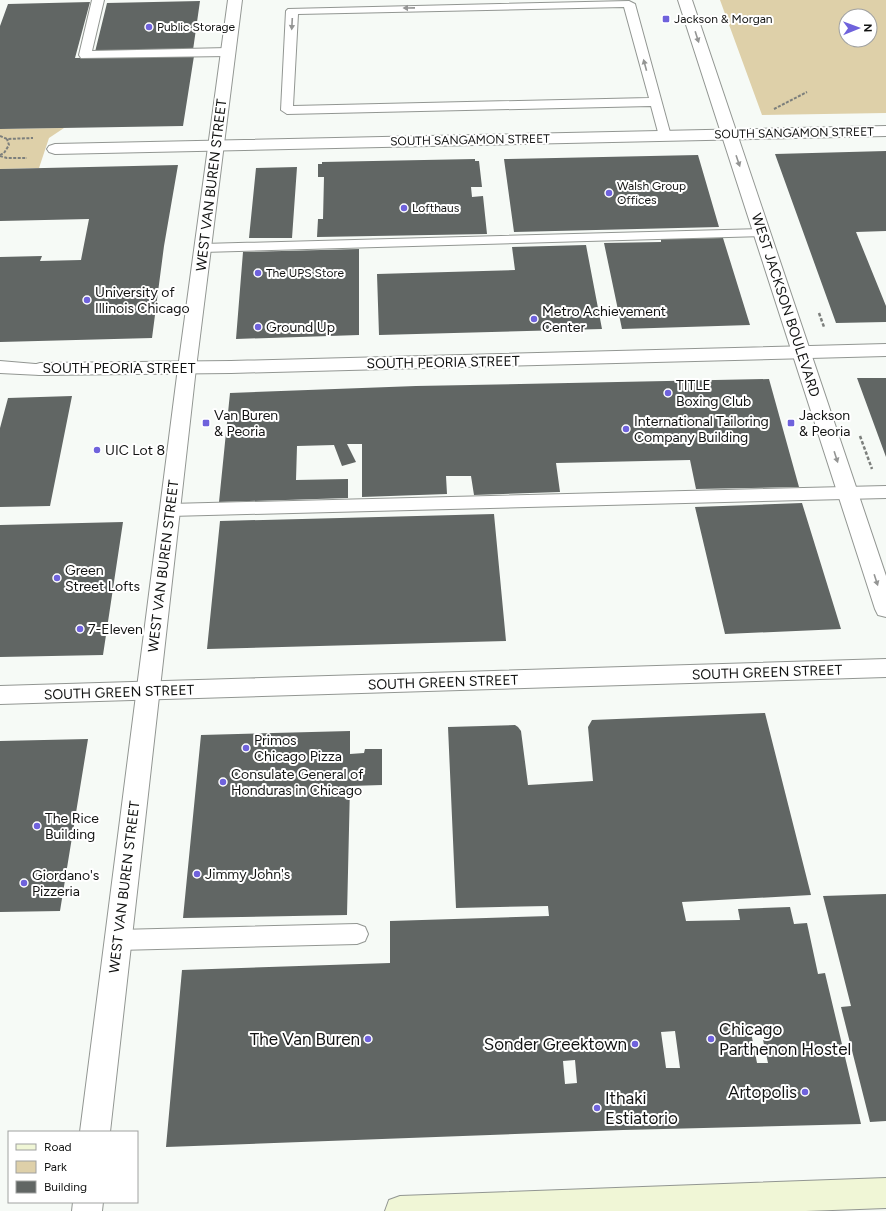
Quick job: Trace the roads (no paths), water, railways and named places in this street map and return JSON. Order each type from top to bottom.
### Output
[{"type":"main road","points":[[400,1211],[587,1208],[886,1193]]},
{"type":"street","name":"WEST VAN BUREN STREET","points":[[95,1131],[187,368],[235,0]]},
{"type":"street","name":"WEST JACKSON BOULEVARD","points":[[685,0],[886,610]]},
{"type":"street","name":"SOUTH SANGAMON STREET","points":[[55,149],[886,131]]},
{"type":"street","name":"SOUTH PEORIA STREET","points":[[0,367],[40,369],[187,368],[886,350]]},
{"type":"street","name":"SOUTH GREEN STREET","points":[[0,696],[886,668]]},
{"type":"lane","points":[[98,0],[85,55],[228,52]]},
{"type":"lane","points":[[656,102],[287,110],[292,11],[629,4],[656,102],[665,136]]},
{"type":"lane","points":[[203,248],[762,233]]},
{"type":"lane","points":[[170,510],[886,492]]},
{"type":"lane","points":[[118,940],[357,934]]},
{"type":"place","name":"Jackson & Morgan","points":[[666,19]]},
{"type":"place","name":"Public Storage","points":[[149,27]]},
{"type":"place","name":"Walsh Group Offices","points":[[609,193]]},
{"type":"place","name":"Lofthaus","points":[[404,208]]},
{"type":"place","name":"The UPS Store","points":[[258,273]]},
{"type":"place","name":"University of Illinois Chicago","points":[[87,300]]},
{"type":"place","name":"Metro Achievement Center","points":[[534,319]]},
{"type":"place","name":"Ground Up","points":[[258,327]]},
{"type":"place","name":"TITLE Boxing Club","points":[[668,393]]},
{"type":"place","name":"Van Buren & Peoria","points":[[206,423]]},
{"type":"place","name":"Jackson & Peoria","points":[[791,423]]},
{"type":"place","name":"International Tailoring Company Building","points":[[626,429]]},
{"type":"place","name":"UIC Lot 8","points":[[97,450]]},
{"type":"place","name":"Green Street Lofts","points":[[57,578]]},
{"type":"place","name":"7-Eleven","points":[[80,629]]},
{"type":"place","name":"Primos Chicago Pizza","points":[[246,748]]},
{"type":"place","name":"Consulate General of Honduras in Chicago","points":[[223,782]]},
{"type":"place","name":"The Rice Building","points":[[37,826]]},
{"type":"place","name":"Jimmy John's","points":[[197,874]]},
{"type":"place","name":"Giordano's Pizzeria","points":[[24,883]]},
{"type":"place","name":"The Van Buren","points":[[368,1039]]},
{"type":"place","name":"Chicago Parthenon Hostel","points":[[711,1039]]},
{"type":"place","name":"Sonder Greektown","points":[[635,1044]]},
{"type":"place","name":"Artopolis","points":[[805,1092]]},
{"type":"place","name":"Ithaki Estiatorio","points":[[597,1108]]}]
